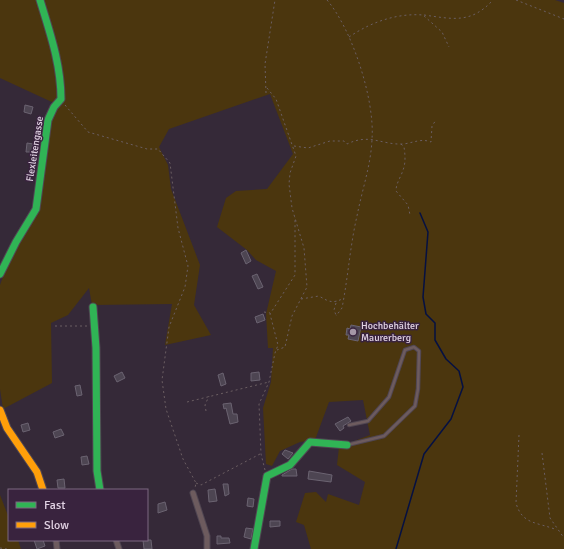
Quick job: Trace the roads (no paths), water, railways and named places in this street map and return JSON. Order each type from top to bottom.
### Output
[{"type":"street","name":"Flexleitengasse","points":[[0,274],[12,247],[36,209],[48,120],[54,107],[61,99],[61,80],[56,51],[40,0]]},
{"type":"street","points":[[93,307],[96,326],[97,471],[100,489]]},
{"type":"street","points":[[0,410],[7,428],[37,472],[43,489]]},
{"type":"street","points":[[254,549],[259,529],[267,476],[290,465],[310,442],[347,445]]},
{"type":"street","points":[[193,493],[207,536],[207,549]]},
{"type":"lane","points":[[347,445],[384,436],[415,406],[418,388],[419,351],[414,347],[405,350],[389,397],[368,421],[349,425]]},
{"type":"waterway","points":[[396,549],[424,454],[451,419],[463,387],[459,371],[446,359],[435,340],[435,323],[426,314],[423,297],[428,232],[420,213]]},
{"type":"place","name":"Hochbehälter Maurerberg","points":[[353,332]]}]
